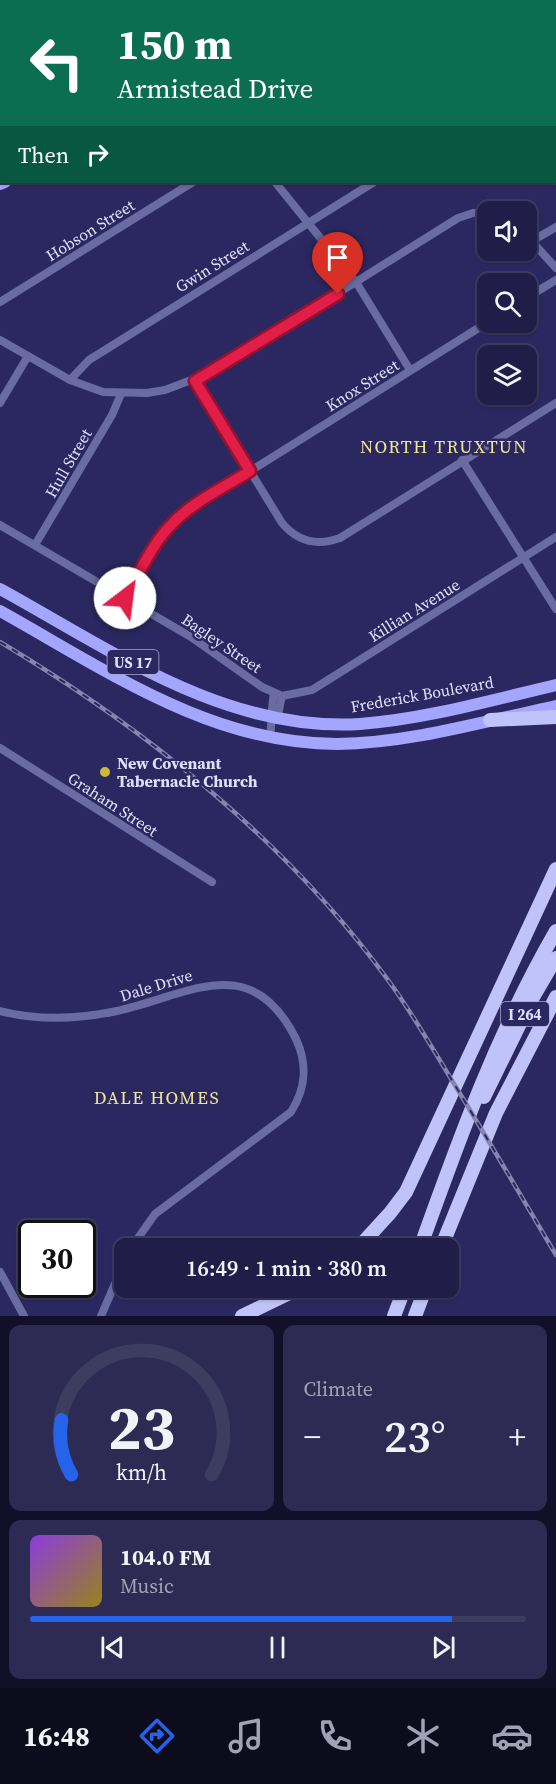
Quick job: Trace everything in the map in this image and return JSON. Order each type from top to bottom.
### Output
[{"type":"highway","points":[[490,720],[556,717]]},
{"type":"highway","points":[[369,1238],[406,1192],[556,868]]},
{"type":"highway","points":[[491,1070],[527,981],[556,931]]},
{"type":"highway","name":"I 264","points":[[424,1238],[491,1070],[556,958]]},
{"type":"highway","name":"I 264","points":[[446,1238],[468,1176],[512,1080],[556,997]]},
{"type":"highway","points":[[512,1080],[556,1009]]},
{"type":"highway","points":[[242,1316],[279,1298]]},
{"type":"highway","points":[[394,1316],[401,1298]]},
{"type":"highway","points":[[415,1316],[422,1298]]},
{"type":"highway","points":[[422,1316],[428,1298]]},
{"type":"main road","name":"Frederick Boulevard","points":[[0,589],[176,686],[222,705],[273,718],[314,724],[361,724],[444,710],[556,685]]},
{"type":"main road","name":"US 17","points":[[0,611],[174,706],[231,729],[270,738],[308,743],[374,742],[556,706]]},
{"type":"street","name":"Hobson Street","points":[[0,302],[191,183]]},
{"type":"street","points":[[276,183],[356,282],[410,370]]},
{"type":"street","name":"Gwin Street","points":[[70,380],[89,360],[372,183]]},
{"type":"street","points":[[0,340],[70,380],[103,392],[121,394],[165,390],[195,381],[459,218],[477,213]]},
{"type":"street","points":[[537,235],[556,227]]},
{"type":"street","points":[[537,247],[556,268]]},
{"type":"street","points":[[537,291],[556,280]]},
{"type":"street","name":"Knox Street","points":[[125,598],[155,546],[172,523],[185,512],[477,329]]},
{"type":"street","points":[[0,403],[28,356]]},
{"type":"street","points":[[195,381],[288,530],[306,541],[322,543],[340,538],[556,403]]},
{"type":"street","name":"Hull Street","points":[[35,545],[112,415],[121,394]]},
{"type":"street","points":[[462,460],[556,609]]},
{"type":"street","name":"Bagley Street","points":[[0,525],[191,637],[278,695]]},
{"type":"street","name":"Killian Avenue","points":[[278,695],[312,690],[556,537]]},
{"type":"street","points":[[270,738],[273,718],[278,715],[278,695]]},
{"type":"street","name":"Graham Street","points":[[0,748],[212,882]]},
{"type":"street","name":"Dale Drive","points":[[0,1011],[45,1018],[92,1016],[144,1004],[193,987],[218,984],[239,987],[263,999],[292,1031],[303,1058],[305,1071],[302,1091],[291,1112],[155,1214],[138,1238]]},
{"type":"street","points":[[0,1272],[24,1316]]},
{"type":"street","points":[[101,1316],[114,1286]]},
{"type":"railway","points":[[0,642],[108,712],[160,751],[211,792],[305,880],[348,929],[406,1006],[556,1255]]},
{"type":"place","name":"New Covenant Tabernacle Church","points":[[105,772]]},
{"type":"district","name":"NORTH TRUXTUN","points":[[444,446]]},
{"type":"district","name":"DALE HOMES","points":[[157,1097]]},
{"type":"route","points":[[125,598],[155,546],[172,523],[185,512],[250,471],[195,381],[338,294]]}]
